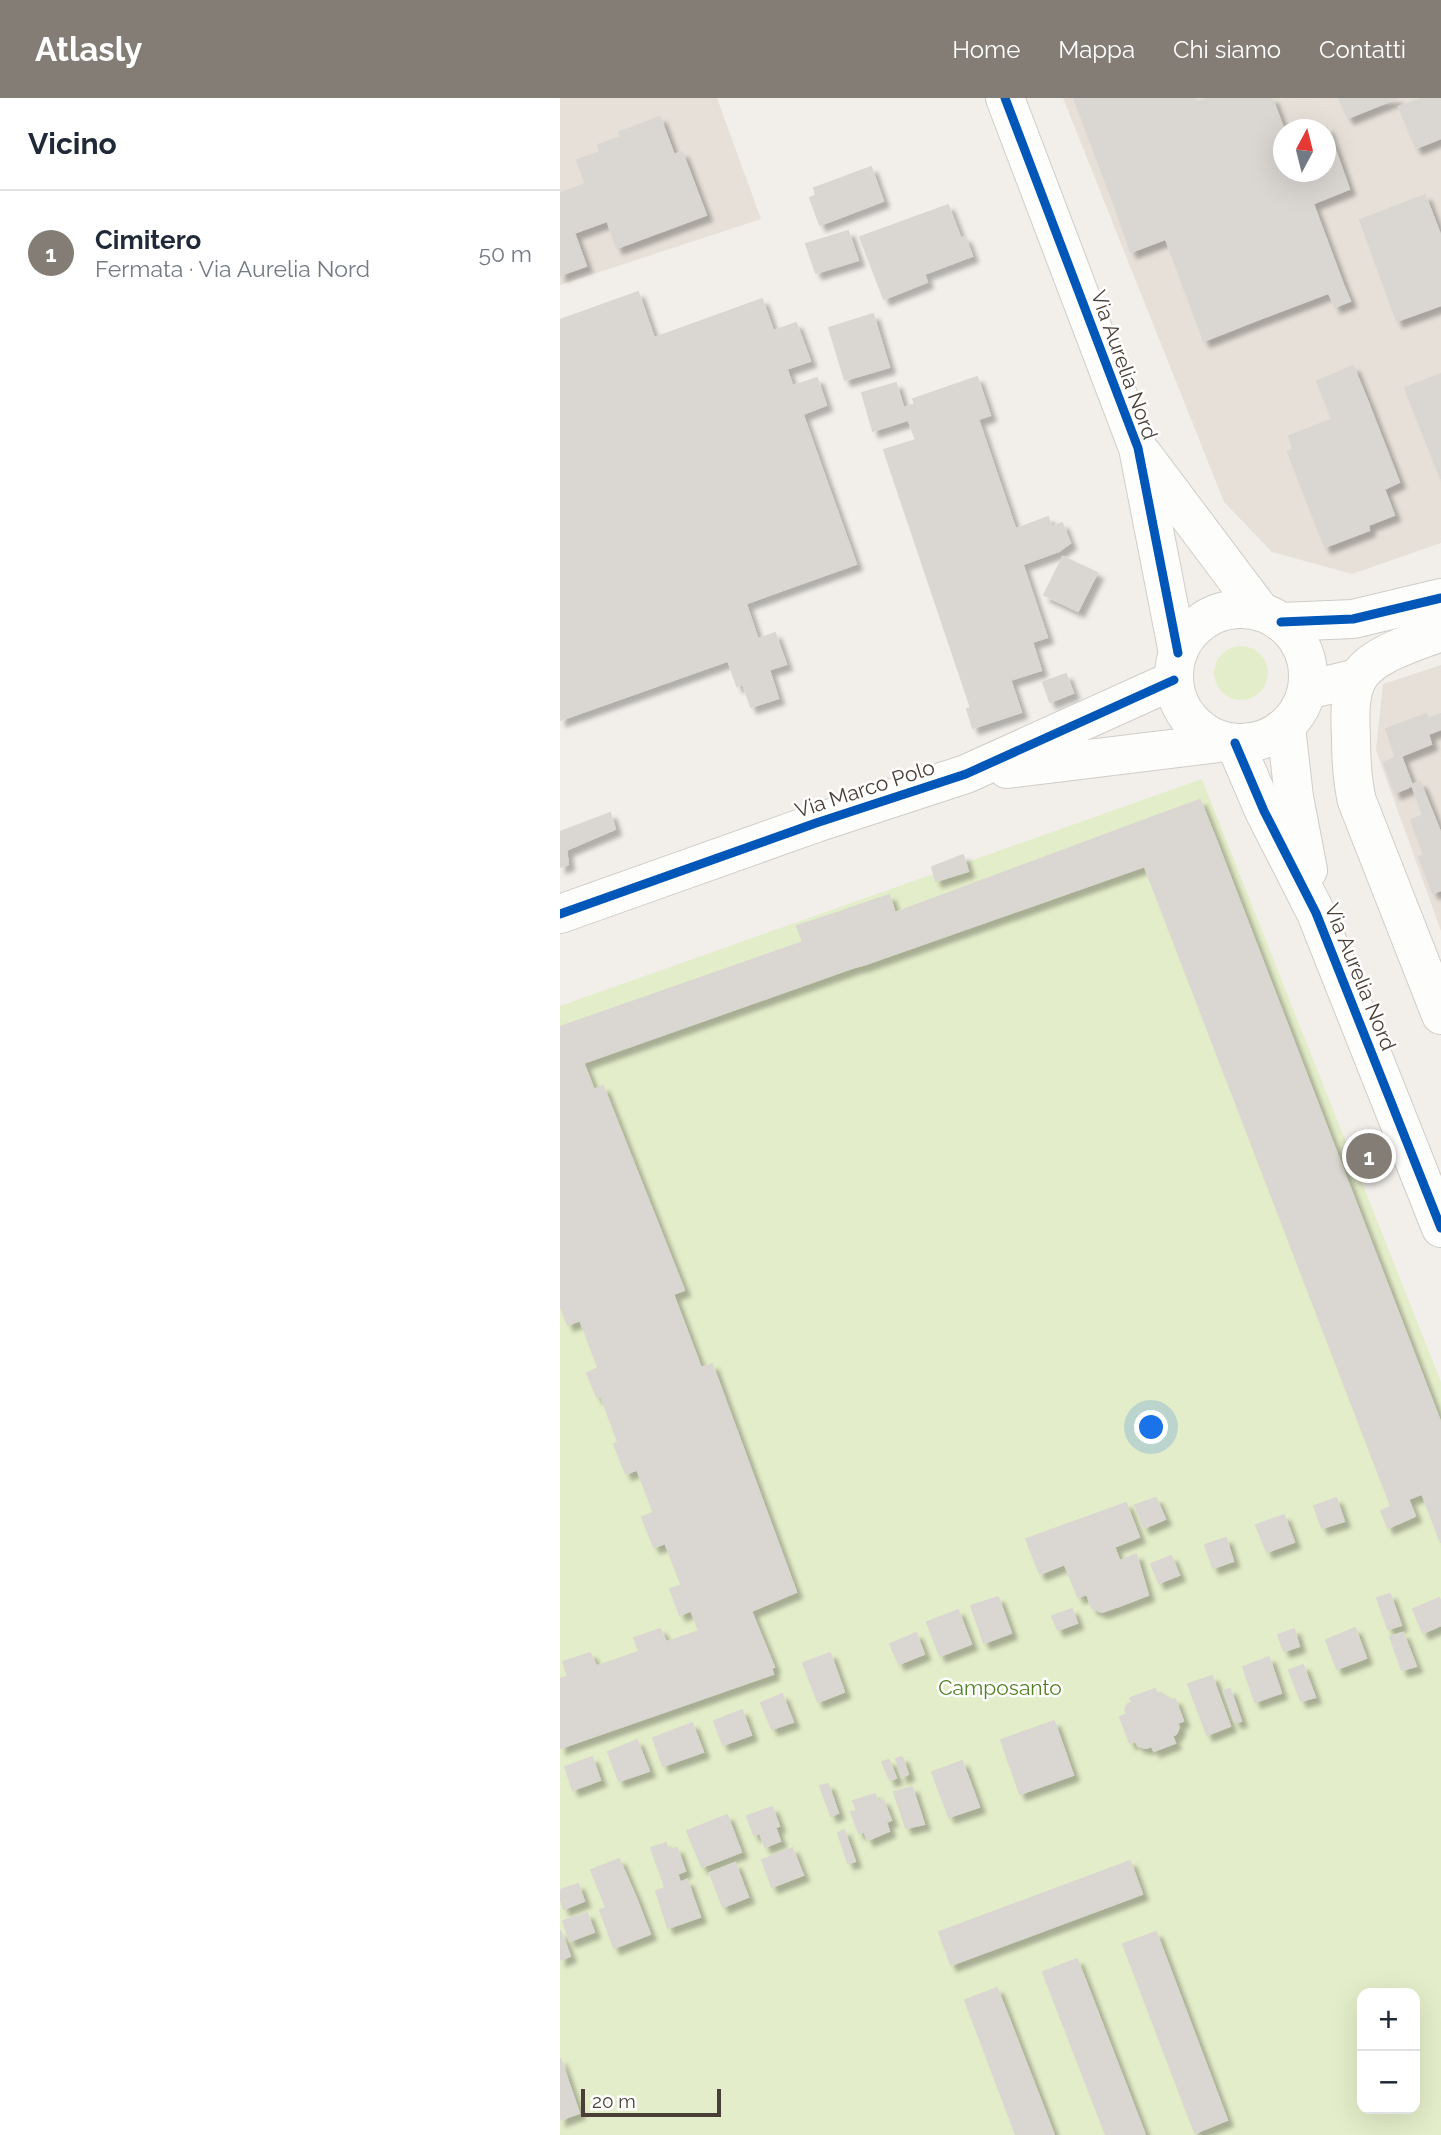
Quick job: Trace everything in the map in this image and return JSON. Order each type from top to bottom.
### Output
[{"type":"street","name":"Via Aurelia Nord","points":[[1005,98],[1138,448],[1176,667]]},
{"type":"street","name":"Via Aurelia Nord","points":[[1138,448],[1271,617]]},
{"type":"street","points":[[1271,617],[1292,632],[1306,657],[1309,673],[1300,710],[1286,727],[1270,737],[1253,742],[1231,743],[1210,736],[1196,726],[1184,712],[1177,697],[1176,667],[1184,640],[1205,620],[1233,610],[1247,609],[1271,617],[1353,619],[1441,598]]},
{"type":"street","points":[[1441,632],[1387,654],[1366,669],[1358,678],[1353,691],[1351,709],[1354,791],[1441,1015]]},
{"type":"street","name":"Via Marco Polo","points":[[560,914],[816,822],[966,774],[1176,667]]},
{"type":"street","points":[[1307,690],[1358,678]]},
{"type":"street","name":"Via Aurelia Nord","points":[[1286,727],[1294,797],[1316,913]]},
{"type":"street","name":"Via Aurelia Nord","points":[[1231,743],[1316,913],[1441,1228]]},
{"type":"street","name":"Via Marco Polo","points":[[966,774],[1105,755],[1231,743]]},
{"type":"shaded area","points":[[560,98],[717,98],[761,219],[560,285]]},
{"type":"shaded area","points":[[1063,98],[1441,98],[1441,543],[1352,574],[1272,552],[1224,502]]},
{"type":"shaded area","points":[[1441,665],[1441,931],[1376,750],[1383,684]]},
{"type":"green space","points":[[1241,646],[1260,654],[1268,673],[1260,692],[1241,700],[1222,692],[1214,673],[1222,654]]},
{"type":"green space","name":"Camposanto","points":[[1202,779],[1441,1382],[1441,2135],[560,2135],[560,1006]]},
{"type":"building","points":[[1074,98],[1194,98],[1196,103],[1091,143]]},
{"type":"building","points":[[1210,98],[1272,98],[1280,119],[1273,119],[1273,149],[1222,168],[1196,103]]},
{"type":"building","points":[[1339,98],[1397,98],[1348,118]]},
{"type":"building","points":[[1423,98],[1441,98],[1441,138],[1416,148],[1399,107]]},
{"type":"building","points":[[1196,103],[1222,168],[1116,209],[1091,143]]},
{"type":"building","points":[[660,117],[674,155],[682,152],[706,215],[617,248],[593,181],[586,184],[577,160],[600,152],[598,145],[621,137],[619,132]]},
{"type":"building","points":[[1273,149],[1273,182],[1305,182],[1306,185],[1234,213],[1217,170]]},
{"type":"building","points":[[1336,152],[1349,189],[1312,204],[1304,182],[1336,182]]},
{"type":"building","points":[[871,167],[883,201],[820,225],[810,198],[816,195],[814,188]]},
{"type":"building","points":[[1217,170],[1234,213],[1131,252],[1116,209]]},
{"type":"building","points":[[593,181],[607,221],[574,233],[560,193]]},
{"type":"building","points":[[1306,185],[1344,287],[1257,320],[1242,282],[1239,284],[1214,221]]},
{"type":"building","points":[[560,194],[586,266],[560,275]]},
{"type":"building","points":[[1425,195],[1441,237],[1441,305],[1397,321],[1360,220]]},
{"type":"building","points":[[948,205],[961,239],[965,237],[972,256],[924,274],[927,282],[884,299],[860,237]]},
{"type":"building","points":[[1214,221],[1239,284],[1242,282],[1257,320],[1204,341],[1166,239]]},
{"type":"building","points":[[848,231],[858,260],[816,273],[806,244]]},
{"type":"building","points":[[1344,287],[1350,301],[1335,307],[1329,293]]},
{"type":"building","points":[[638,292],[670,384],[560,422],[560,320]]},
{"type":"building","points":[[762,299],[778,345],[670,384],[654,338]]},
{"type":"building","points":[[873,314],[889,367],[845,380],[829,328]]},
{"type":"building","points":[[796,323],[810,361],[786,369],[773,331]]},
{"type":"building","points":[[778,345],[822,469],[749,495],[783,590],[560,671],[560,422]]},
{"type":"building","points":[[1353,366],[1369,405],[1332,419],[1317,381]]},
{"type":"building","points":[[1440,374],[1441,377],[1441,479],[1405,388]]},
{"type":"building","points":[[977,377],[990,415],[916,440],[904,408],[915,404],[913,399]]},
{"type":"building","points":[[817,378],[826,405],[803,414],[793,386]]},
{"type":"building","points":[[896,383],[907,420],[873,431],[862,393]]},
{"type":"building","points":[[1369,405],[1399,482],[1384,489],[1394,515],[1368,525],[1369,530],[1325,547],[1288,452],[1293,449],[1289,436]]},
{"type":"building","points":[[978,419],[1015,528],[1005,533],[1018,566],[1022,563],[1047,637],[1032,642],[1041,670],[1010,680],[928,436]]},
{"type":"building","points":[[928,436],[1021,712],[973,728],[967,709],[971,708],[884,450]]},
{"type":"building","points":[[822,469],[856,564],[783,590],[749,495]]},
{"type":"building","points":[[1048,517],[1059,551],[1018,566],[1005,533]]},
{"type":"building","points":[[1062,523],[1070,543],[1059,551],[1051,527]]},
{"type":"building","points":[[1063,557],[1097,573],[1078,611],[1044,595]]},
{"type":"building","points":[[746,604],[761,649],[560,720],[560,671]]},
{"type":"building","points":[[775,633],[786,664],[768,670],[758,639]]},
{"type":"building","points":[[761,649],[770,673],[737,686],[728,660]]},
{"type":"building","points":[[770,673],[778,698],[751,707],[743,684]]},
{"type":"building","points":[[1066,674],[1073,693],[1050,702],[1043,682]]},
{"type":"building","points":[[1426,714],[1428,719],[1441,714],[1441,729],[1428,734],[1431,744],[1401,756],[1412,785],[1407,788],[1386,729]]},
{"type":"building","points":[[1396,757],[1407,788],[1395,793],[1384,763]]},
{"type":"building","points":[[1420,782],[1441,834],[1441,881],[1431,852],[1424,855],[1411,820],[1423,815],[1412,785]]},
{"type":"building","points":[[1200,800],[1216,840],[1179,854],[1161,814]]},
{"type":"building","points":[[610,813],[615,829],[566,850],[560,832]]},
{"type":"building","points":[[1161,814],[1179,854],[866,964],[856,934],[879,926],[895,913]]},
{"type":"building","points":[[560,838],[566,850],[568,864],[560,867]]},
{"type":"building","points":[[1216,840],[1441,1424],[1441,1486],[1391,1506],[1145,867]]},
{"type":"building","points":[[1431,852],[1441,881],[1441,890],[1433,893],[1419,857]]},
{"type":"building","points":[[963,855],[968,871],[936,881],[932,867]]},
{"type":"building","points":[[889,895],[895,913],[879,926],[856,934],[848,909]]},
{"type":"building","points":[[848,909],[856,934],[845,937],[837,913]]},
{"type":"building","points":[[837,913],[845,937],[820,945],[803,942],[797,926]]},
{"type":"building","points":[[856,934],[866,964],[855,967],[845,937]]},
{"type":"building","points":[[845,937],[855,967],[560,1071],[560,1027],[803,942],[820,945]]},
{"type":"building","points":[[583,1062],[594,1090],[603,1086],[684,1290],[673,1294],[701,1368],[712,1364],[796,1592],[751,1611],[774,1667],[560,1738],[560,1679],[699,1631],[580,1320],[631,1304],[560,1123],[560,1071]]},
{"type":"building","points":[[560,1123],[631,1304],[598,1316],[560,1219]]},
{"type":"building","points":[[560,1219],[581,1273],[560,1283]]},
{"type":"building","points":[[581,1273],[587,1287],[570,1294],[564,1281]]},
{"type":"building","points":[[564,1281],[580,1320],[568,1325],[560,1305],[560,1283]]},
{"type":"building","points":[[587,1287],[598,1316],[580,1320],[570,1294]]},
{"type":"building","points":[[598,1368],[608,1394],[597,1397],[587,1373]]},
{"type":"building","points":[[608,1394],[626,1439],[618,1442],[601,1396]]},
{"type":"building","points":[[626,1439],[638,1469],[626,1474],[614,1444]]},
{"type":"building","points":[[1441,1486],[1441,1511],[1439,1512],[1431,1490]]},
{"type":"building","points":[[1431,1490],[1439,1512],[1441,1511],[1441,1543],[1422,1493]]},
{"type":"building","points":[[1156,1498],[1165,1519],[1144,1528],[1135,1505]]},
{"type":"building","points":[[1336,1498],[1344,1521],[1322,1528],[1314,1506]]},
{"type":"building","points":[[1408,1499],[1415,1516],[1388,1528],[1381,1511]]},
{"type":"building","points":[[1126,1503],[1139,1537],[1114,1547],[1101,1512]]},
{"type":"building","points":[[655,1512],[666,1543],[654,1547],[642,1517]]},
{"type":"building","points":[[1101,1512],[1127,1581],[1078,1597],[1051,1530]]},
{"type":"building","points":[[1284,1515],[1294,1542],[1267,1552],[1256,1525]]},
{"type":"building","points":[[1051,1530],[1065,1564],[1040,1574],[1026,1539]]},
{"type":"building","points":[[1226,1538],[1233,1561],[1213,1568],[1205,1545]]},
{"type":"building","points":[[1136,1554],[1148,1595],[1119,1606],[1124,1598],[1119,1583],[1127,1581],[1120,1561]]},
{"type":"building","points":[[1171,1556],[1179,1575],[1159,1583],[1151,1564]]},
{"type":"building","points":[[1119,1583],[1124,1598],[1119,1606],[1102,1612],[1092,1608],[1087,1594]]},
{"type":"building","points":[[683,1585],[692,1610],[680,1615],[670,1589]]},
{"type":"building","points":[[1390,1594],[1401,1625],[1388,1629],[1377,1598]]},
{"type":"building","points":[[998,1597],[1011,1633],[984,1643],[971,1606]]},
{"type":"building","points":[[1439,1598],[1441,1625],[1423,1633],[1413,1609]]},
{"type":"building","points":[[1072,1609],[1077,1623],[1058,1630],[1052,1616]]},
{"type":"building","points":[[958,1610],[971,1644],[940,1656],[927,1622]]},
{"type":"building","points":[[1355,1628],[1366,1658],[1337,1669],[1326,1640]]},
{"type":"building","points":[[660,1629],[666,1642],[639,1651],[634,1638]]},
{"type":"building","points":[[1294,1629],[1299,1646],[1284,1651],[1278,1635]]},
{"type":"building","points":[[916,1633],[924,1654],[899,1664],[890,1644]]},
{"type":"building","points":[[1403,1633],[1416,1666],[1402,1670],[1390,1637]]},
{"type":"building","points":[[590,1653],[596,1666],[568,1676],[563,1662]]},
{"type":"building","points":[[830,1653],[844,1692],[818,1702],[803,1663]]},
{"type":"building","points":[[1269,1657],[1281,1693],[1255,1702],[1243,1667]]},
{"type":"building","points":[[1303,1665],[1315,1697],[1301,1701],[1289,1670]]},
{"type":"building","points":[[771,1668],[773,1674],[560,1748],[560,1738]]},
{"type":"building","points":[[1212,1676],[1230,1726],[1207,1735],[1188,1684]]},
{"type":"building","points":[[1155,1689],[1157,1694],[1167,1697],[1169,1701],[1175,1699],[1183,1721],[1177,1723],[1179,1727],[1172,1736],[1175,1743],[1154,1751],[1152,1746],[1138,1746],[1136,1741],[1130,1743],[1120,1717],[1127,1714],[1125,1710],[1128,1704],[1133,1703],[1130,1698]]},
{"type":"building","points":[[1230,1689],[1241,1721],[1235,1722],[1224,1691]]},
{"type":"building","points":[[782,1694],[793,1722],[772,1729],[761,1703]]},
{"type":"building","points":[[742,1710],[751,1735],[723,1745],[714,1721]]},
{"type":"building","points":[[1054,1721],[1073,1775],[1020,1794],[1001,1740]]},
{"type":"building","points":[[692,1723],[703,1752],[663,1766],[653,1738]]},
{"type":"building","points":[[637,1740],[649,1771],[619,1781],[608,1752]]},
{"type":"building","points":[[592,1757],[600,1780],[573,1790],[565,1767]]},
{"type":"building","points":[[902,1757],[908,1774],[902,1777],[896,1759]]},
{"type":"building","points":[[889,1760],[896,1778],[890,1780],[882,1762]]},
{"type":"building","points":[[962,1761],[979,1807],[949,1817],[932,1772]]},
{"type":"building","points":[[828,1784],[838,1813],[831,1816],[820,1786]]},
{"type":"building","points":[[912,1787],[924,1824],[906,1828],[894,1792]]},
{"type":"building","points":[[875,1794],[878,1802],[883,1800],[891,1820],[886,1822],[889,1831],[868,1840],[864,1831],[859,1833],[851,1812],[857,1811],[853,1801]]},
{"type":"building","points":[[772,1807],[779,1826],[754,1835],[747,1816]]},
{"type":"building","points":[[727,1815],[741,1852],[702,1867],[687,1831]]},
{"type":"building","points":[[775,1827],[780,1841],[765,1847],[760,1833]]},
{"type":"building","points":[[844,1830],[855,1861],[848,1863],[838,1833]]},
{"type":"building","points":[[666,1843],[680,1882],[665,1887],[651,1848]]},
{"type":"building","points":[[677,1848],[685,1871],[677,1874],[668,1850]]},
{"type":"building","points":[[792,1848],[803,1875],[772,1887],[762,1860]]},
{"type":"building","points":[[619,1859],[636,1898],[606,1907],[591,1870]]},
{"type":"building","points":[[1130,1861],[1142,1894],[951,1965],[939,1932]]},
{"type":"building","points":[[735,1863],[748,1897],[723,1907],[710,1873]]},
{"type":"building","points":[[687,1880],[700,1917],[668,1928],[656,1891]]},
{"type":"building","points":[[578,1884],[584,1901],[564,1909],[560,1890]]},
{"type":"building","points":[[636,1898],[650,1934],[614,1948],[600,1910]]},
{"type":"building","points":[[587,1913],[594,1932],[570,1941],[563,1921]]},
{"type":"building","points":[[560,1930],[570,1956],[560,1960]]},
{"type":"building","points":[[1156,1932],[1227,2120],[1195,2133],[1123,1944]]},
{"type":"building","points":[[1077,1959],[1145,2135],[1106,2135],[1043,1972]]},
{"type":"building","points":[[997,1988],[1054,2135],[1016,2135],[965,2000]]},
{"type":"building","points":[[560,2058],[579,2113],[560,2120]]},
{"type":"cycle path","points":[[1005,98],[1138,448],[1178,653]]},
{"type":"cycle path","points":[[1281,622],[1353,619],[1441,598]]},
{"type":"cycle path","points":[[560,914],[816,823],[966,774],[1174,680]]},
{"type":"cycle path","points":[[1235,743],[1264,811],[1316,913],[1441,1228]]},
{"type":"place","name":"Cimitero","points":[[1369,1156]]}]
